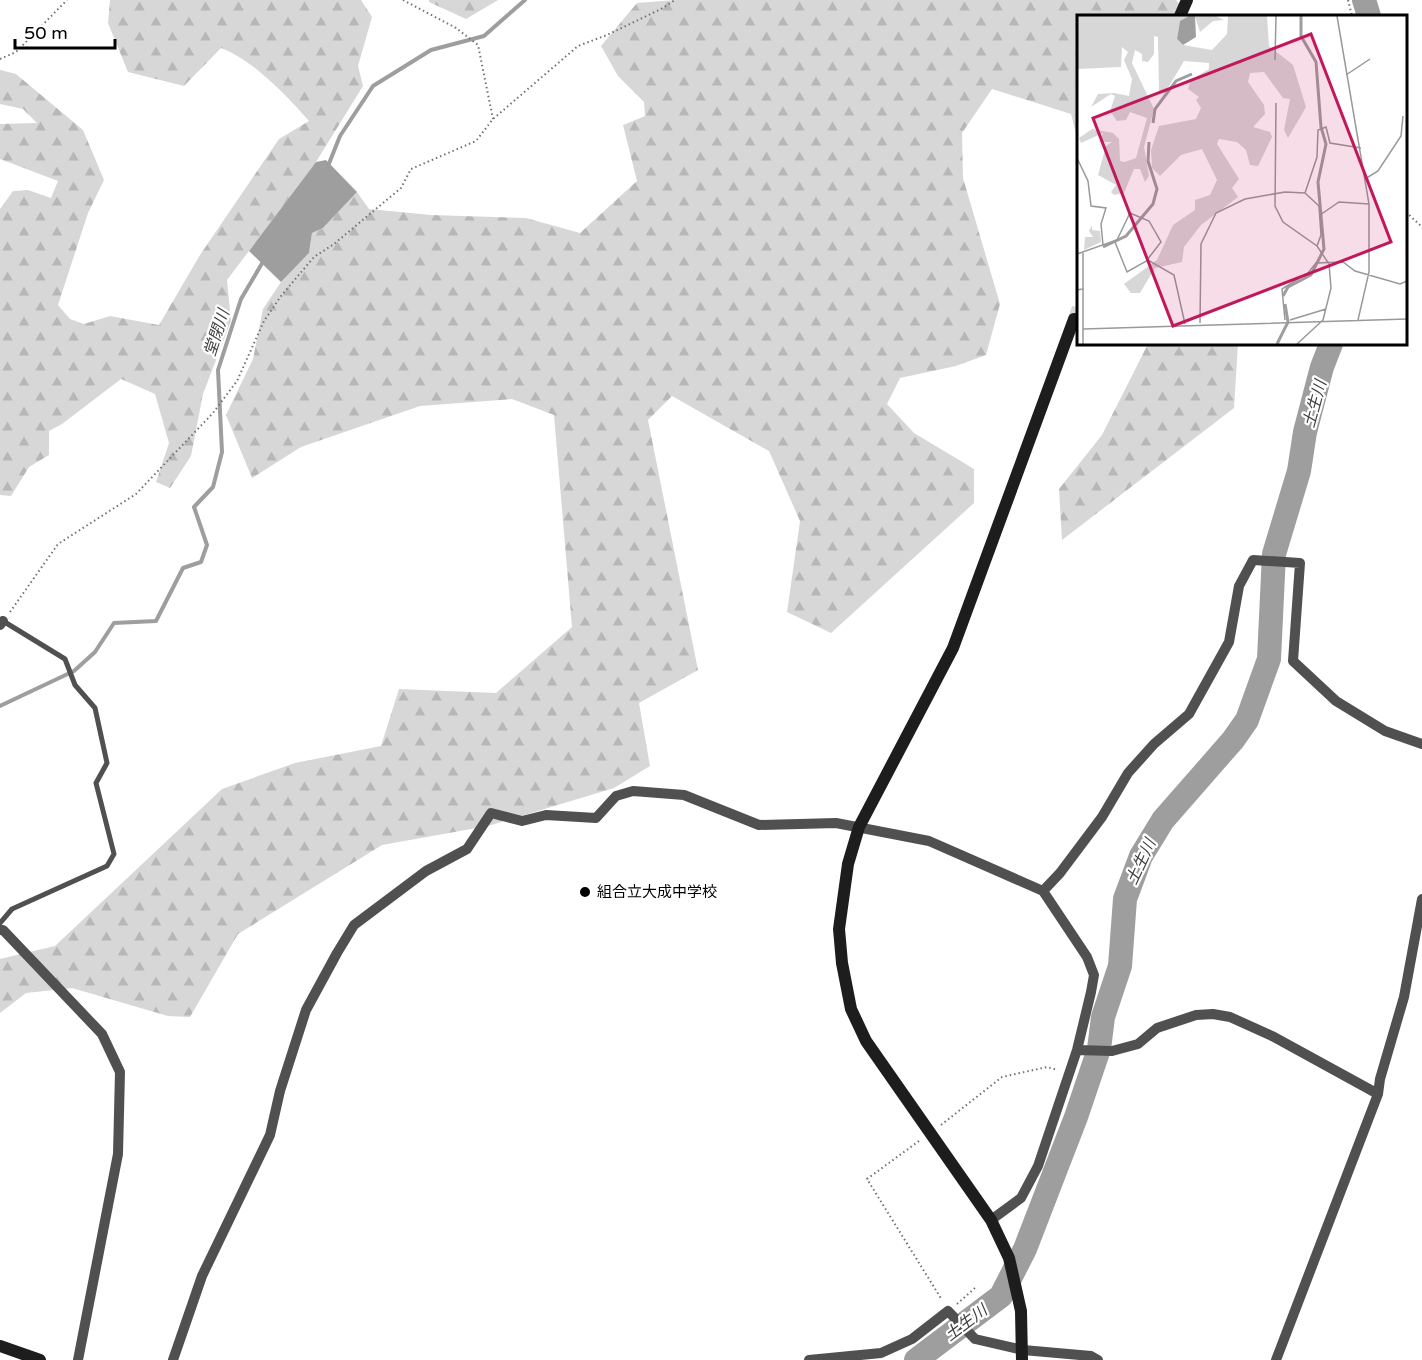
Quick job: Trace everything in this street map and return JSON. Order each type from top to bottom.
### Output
[{"type":"street","points":[[1180,15],[1187,0]]},
{"type":"street","points":[[1022,1355],[1021,1311],[1010,1258],[991,1220],[866,1041],[852,1009],[842,963],[839,929],[848,864],[859,827],[953,648],[1074,319]]},
{"type":"street","points":[[1043,891],[1060,873],[1102,817],[1128,773],[1154,744],[1190,714],[1229,642],[1239,586],[1253,560],[1300,563],[1293,662],[1336,701],[1385,731],[1422,744]]},
{"type":"street","points":[[173,1360],[202,1276],[270,1135],[280,1091],[306,1010],[337,953],[354,925],[426,871],[467,849],[490,813],[522,821],[546,815],[596,818],[616,796],[633,791],[684,795],[759,825],[836,823],[929,841],[1043,891],[1087,957],[1094,975],[1077,1050],[1038,1166],[1021,1198],[991,1220]]},
{"type":"street","points":[[1276,1360],[1378,1094],[1380,1079],[1417,944],[1422,900]]},
{"type":"street","points":[[0,930],[3,930],[102,1034],[120,1072],[118,1154],[78,1360]]},
{"type":"street","points":[[1077,1050],[1112,1051],[1120,1049],[1138,1044],[1157,1028],[1196,1015],[1213,1014],[1230,1017],[1272,1036],[1378,1094]]},
{"type":"street","points":[[808,1360],[880,1353],[912,1339],[948,1311],[975,1339],[1022,1355],[1091,1356],[1098,1360]]},
{"type":"street","points":[[0,1346],[40,1360]]},
{"type":"lane","points":[[0,923],[12,909],[107,866],[114,854],[96,783],[107,763],[95,708],[75,685],[65,659],[1,623]]},
{"type":"path","points":[[0,59],[16,52],[67,0]]},
{"type":"path","points":[[403,0],[456,28],[478,45],[494,119]]},
{"type":"path","points":[[1,623],[58,544],[136,494],[213,413],[237,381],[264,321],[280,296],[314,257],[334,244],[401,188],[411,169],[476,141],[494,119],[578,46],[650,15],[675,0]]},
{"type":"path","points":[[1347,0],[1352,15]]},
{"type":"path","points":[[1407,213],[1422,227]]},
{"type":"path","points":[[948,1311],[975,1288]]},
{"type":"green space","points":[[110,0],[361,0],[372,17],[358,66],[363,86],[316,162],[227,280],[231,321],[203,394],[191,456],[170,488],[156,482],[169,443],[155,394],[121,379],[62,424],[49,431],[49,455],[29,467],[11,496],[0,495],[0,209],[13,191],[28,190],[51,198],[58,181],[0,159],[0,124],[37,123],[23,109],[0,104],[0,70],[16,74],[83,130],[104,180],[88,213],[58,305],[70,319],[84,324],[110,316],[159,325],[200,255],[279,139],[309,121],[257,70],[221,48],[184,86],[128,72],[108,23]]},
{"type":"green space","points":[[429,0],[498,0],[466,19]]},
{"type":"green space","points":[[676,0],[1176,0],[1188,15],[1077,15],[1077,137],[1071,114],[992,89],[962,133],[963,178],[1000,304],[986,355],[956,366],[900,378],[887,404],[914,433],[974,469],[974,503],[831,633],[787,612],[800,521],[769,451],[672,396],[648,420],[698,670],[639,703],[650,766],[614,788],[488,826],[382,845],[238,934],[190,1017],[168,1016],[72,988],[26,993],[0,1013],[0,959],[55,946],[222,789],[295,763],[381,746],[399,689],[496,693],[572,627],[554,415],[512,399],[420,406],[301,447],[252,478],[226,415],[253,359],[263,309],[281,282],[309,253],[312,233],[323,228],[357,192],[369,209],[431,215],[526,218],[580,233],[637,181],[623,125],[645,116],[644,102],[618,76],[601,46],[637,3]]},
{"type":"green space","points":[[1147,345],[1238,345],[1234,408],[1062,540],[1059,489],[1102,435]]},
{"type":"shaded area","points":[[326,160],[357,192],[323,228],[312,233],[309,253],[281,282],[249,251],[316,162]]},
{"type":"waterway","name":"堂閉川","points":[[328,166],[340,136],[373,86],[431,50],[484,36],[525,0]]},
{"type":"waterway","name":"土生川","points":[[1364,0],[1369,15]]},
{"type":"waterway","name":"堂閉川","points":[[0,706],[74,671],[95,652],[114,623],[156,621],[183,568],[201,562],[207,545],[194,507],[213,487],[222,452],[218,370],[241,299],[264,260]]},
{"type":"waterway","name":"土生川","points":[[916,1360],[1001,1296],[1025,1249],[1076,1117],[1099,1049],[1103,1017],[1120,966],[1125,899],[1141,856],[1163,820],[1233,740],[1247,720],[1269,659],[1274,554],[1299,471],[1305,432],[1322,367],[1331,345]]},
{"type":"tunnel","points":[[1074,319],[1077,310]]},
{"type":"place","name":"組合立大成中学校","points":[[585,892]]}]
